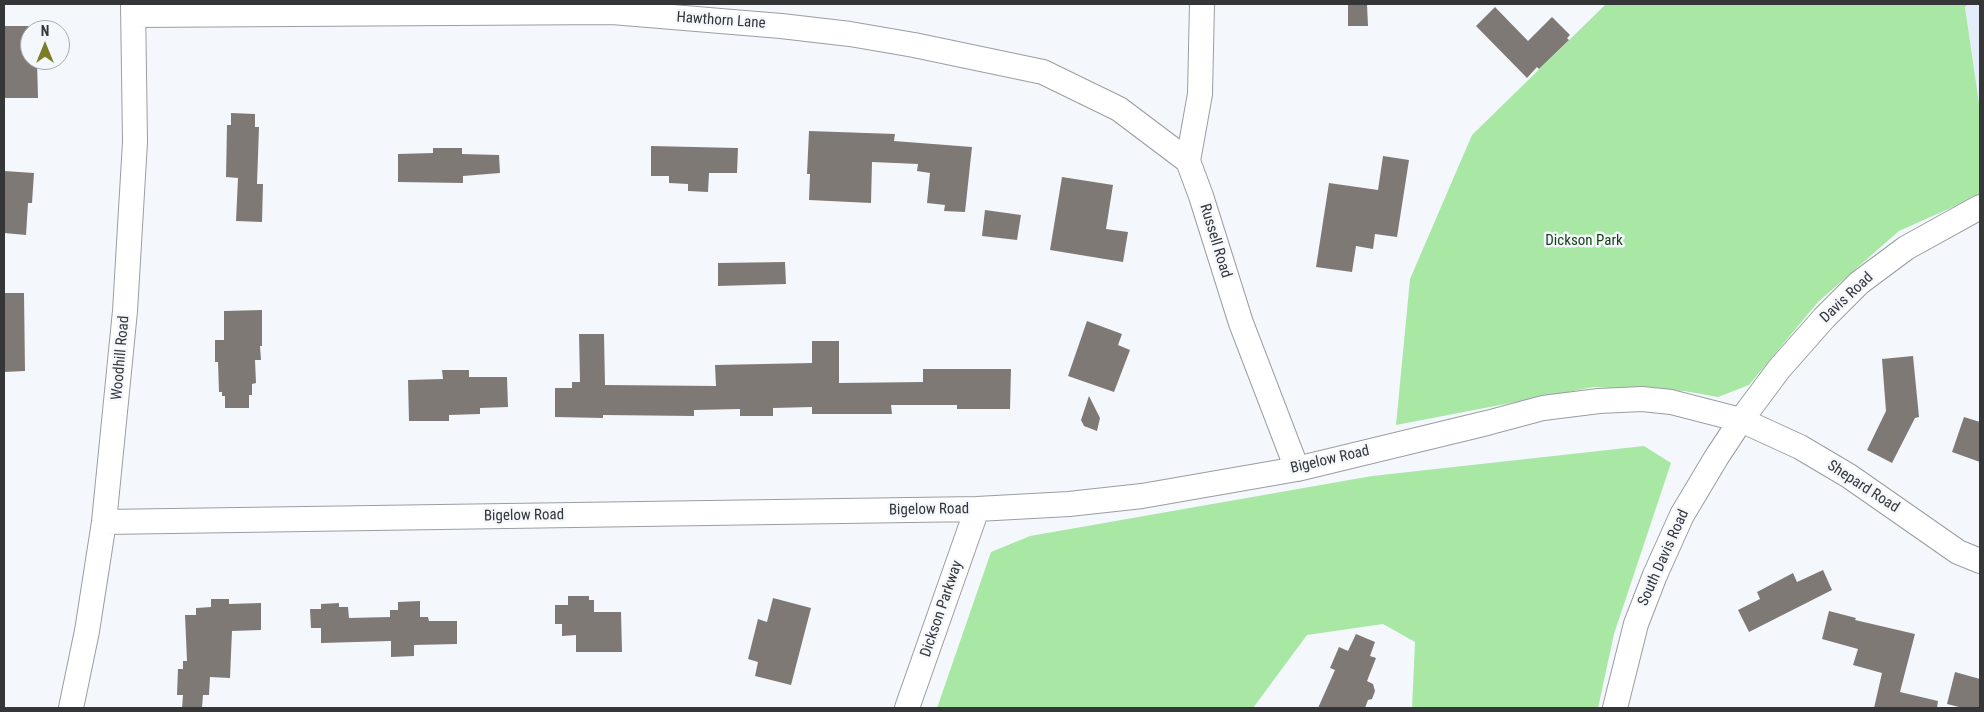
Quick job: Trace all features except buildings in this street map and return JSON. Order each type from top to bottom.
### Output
[{"type":"street","name":"Russell Road","points":[[1202,4],[1200,94],[1188,160],[1240,323],[1298,468]]},
{"type":"street","name":"Hawthorn Lane","points":[[133,9],[612,12],[781,26],[850,34],[914,45],[1043,72],[1119,109],[1188,160]]},
{"type":"street","name":"Woodhill Road","points":[[71,708],[87,631],[104,522],[125,311],[135,142],[133,9]]},
{"type":"street","name":"Davis Road","points":[[1741,420],[1779,370],[1824,318],[1859,283],[1906,248],[1980,207]]},
{"type":"street","name":"Bigelow Road","points":[[104,522],[977,509],[1070,504],[1142,496],[1298,468],[1543,408],[1590,402],[1651,400],[1708,410],[1741,420]]},
{"type":"street","name":"Shepard Road","points":[[1741,420],[1800,447],[1849,476],[1958,552],[1980,561]]},
{"type":"street","name":"South Davis Road","points":[[1614,708],[1636,624],[1655,575],[1682,515],[1741,420]]},
{"type":"street","name":"Dickson Parkway","points":[[907,708],[977,509]]},
{"type":"shaded area","points":[[1968,4],[1980,4],[1980,110],[1965,7]]},
{"type":"green space","name":"Dickson Park","points":[[1606,4],[1968,4],[1965,7],[1980,110],[1980,195],[1899,231],[1818,302],[1749,385],[1718,397],[1684,391],[1594,387],[1396,425],[1410,279],[1472,135]]},
{"type":"green space","points":[[1644,446],[1671,463],[1614,634],[1598,708],[1412,708],[1415,642],[1383,624],[1307,635],[1253,708],[937,708],[991,552],[1030,536],[1372,476]]}]
